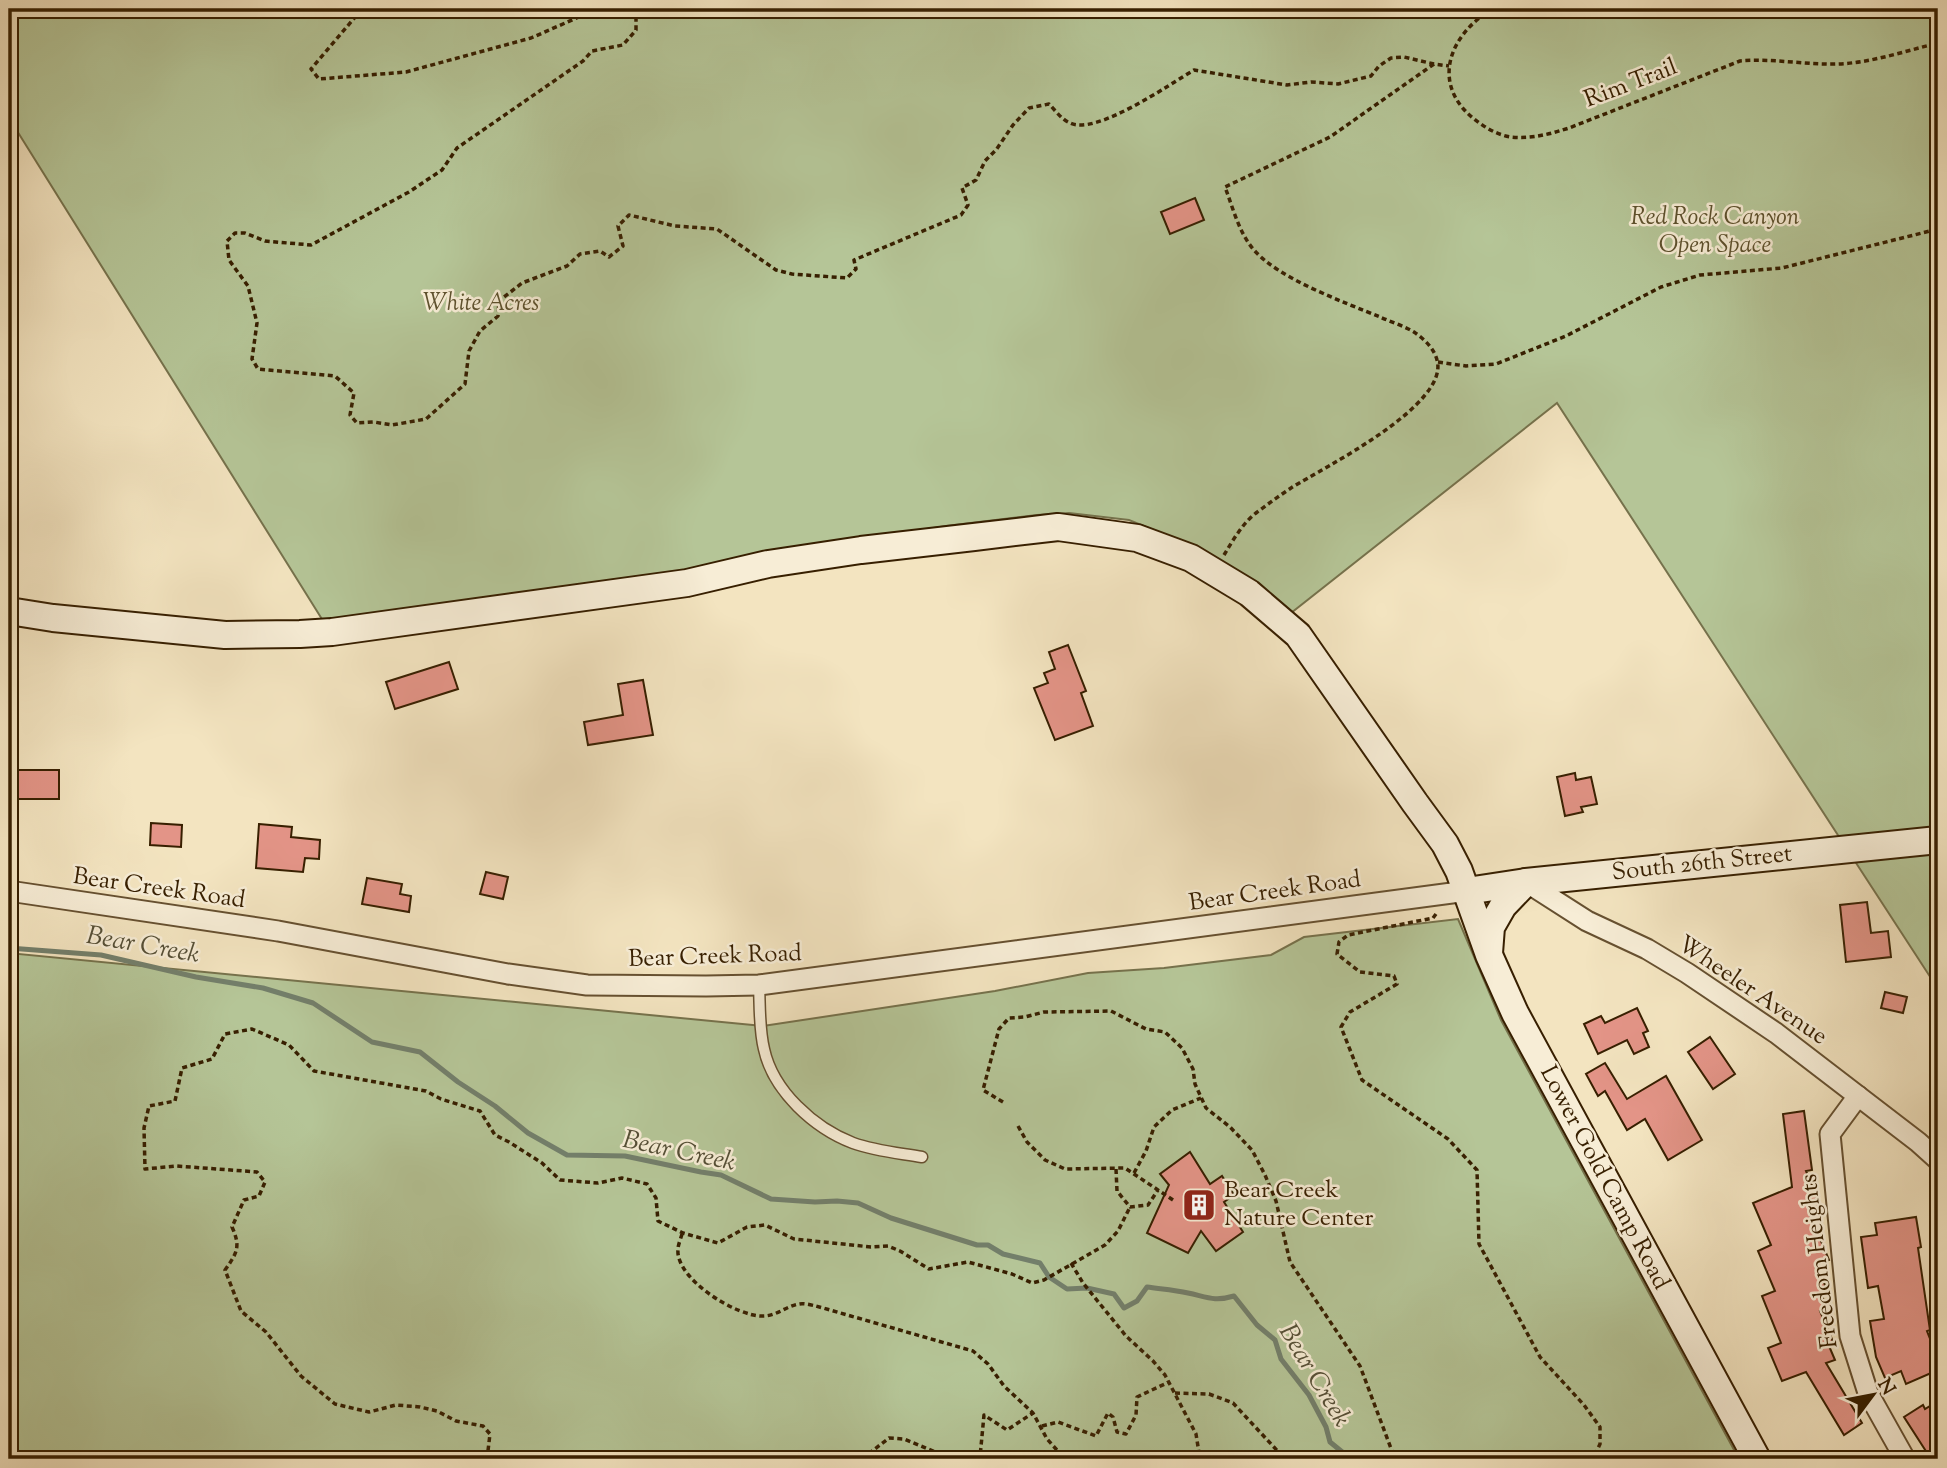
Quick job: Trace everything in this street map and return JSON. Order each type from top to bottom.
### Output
[{"type":"street","name":"Lower Gold Camp Road","points":[[9,611],[225,635],[332,632],[687,583],[768,564],[861,550],[1058,527],[1138,538],[1191,558],[1249,593],[1298,635],[1445,844],[1459,871],[1459,892],[1521,1025],[1757,1459]]},
{"type":"street","name":"South 26th Street","points":[[1459,892],[1526,882],[1938,840]]},
{"type":"street","points":[[1489,954],[1491,926],[1503,906],[1526,882]]},
{"type":"street","name":"Wheeler Avenue","points":[[1526,882],[1587,921],[1647,949],[1687,973],[1776,1033],[1938,1160]]},
{"type":"street","name":"Bear Creek Road","points":[[9,891],[278,931],[508,974],[587,985],[706,986],[759,985],[1459,892]]},
{"type":"street","name":"Freedom Heights","points":[[1858,1096],[1830,1134],[1850,1336],[1868,1392],[1905,1459]]},
{"type":"lane","points":[[759,985],[764,1050],[779,1083],[801,1109],[838,1136],[855,1144],[922,1157]]},
{"type":"path","points":[[362,9],[311,69],[319,79],[406,72],[531,38],[597,9]]},
{"type":"path","points":[[634,9],[636,30],[623,45],[592,51],[583,61],[457,148],[442,170],[409,192],[311,245],[265,241],[245,233],[235,233],[228,241],[229,260],[248,286],[257,323],[252,359],[258,369],[335,376],[354,393],[350,415],[357,423],[393,425],[426,419],[465,384],[469,351],[480,331],[498,316],[499,301],[522,284],[567,266],[580,254],[600,251],[608,257],[623,246],[618,226],[629,215],[675,226],[717,229],[776,270],[792,274],[847,278],[856,269],[854,260],[961,215],[968,205],[962,188],[976,180],[985,161],[1030,108],[1049,104],[1069,123],[1083,125],[1119,115],[1195,70],[1287,85],[1311,82],[1338,84],[1371,76],[1391,58],[1404,57],[1449,66],[1455,46],[1466,30],[1483,14],[1493,9]]},
{"type":"path","name":"Rim Trail","points":[[1449,66],[1451,90],[1467,113],[1494,132],[1527,137],[1544,136],[1569,128],[1740,61],[1763,59],[1836,64],[1860,62],[1938,43]]},
{"type":"path","points":[[1214,572],[1232,541],[1253,515],[1292,488],[1354,453],[1397,422],[1422,399],[1437,378],[1438,362],[1429,345],[1413,331],[1322,293],[1276,269],[1253,250],[1238,225],[1226,187],[1330,137],[1434,64]]},
{"type":"path","points":[[1438,362],[1466,366],[1496,364],[1566,336],[1661,287],[1700,275],[1782,268],[1938,229]]},
{"type":"path","points":[[1459,892],[1433,918],[1348,935],[1339,942],[1337,954],[1360,972],[1394,976],[1397,984],[1350,1012],[1341,1027],[1362,1080],[1448,1139],[1476,1170],[1479,1244],[1540,1357],[1584,1405],[1600,1427],[1600,1444],[1593,1459]]},
{"type":"path","points":[[1003,1102],[983,1090],[999,1029],[1009,1018],[1057,1011],[1111,1011],[1146,1029],[1165,1032],[1182,1048],[1193,1069],[1195,1084],[1206,1108],[1230,1127],[1252,1150],[1276,1201],[1290,1262],[1360,1366],[1395,1459]]},
{"type":"path","points":[[487,1459],[490,1434],[483,1426],[456,1421],[437,1411],[420,1407],[396,1405],[369,1412],[335,1404],[301,1376],[266,1332],[241,1311],[225,1270],[237,1253],[238,1240],[232,1227],[240,1208],[244,1200],[259,1196],[265,1182],[257,1172],[177,1166],[145,1169],[144,1128],[149,1106],[175,1101],[182,1068],[212,1059],[225,1034],[252,1029],[289,1045],[314,1071],[426,1091],[441,1099],[480,1111],[495,1135],[542,1163],[560,1181],[598,1183],[622,1178],[647,1184],[656,1198],[659,1221],[682,1233],[718,1242],[747,1227],[765,1225],[794,1239],[871,1247],[888,1246],[929,1269],[968,1262],[1012,1274],[1032,1283],[1044,1280],[1105,1245],[1118,1231],[1130,1207]]},
{"type":"path","points":[[1133,1173],[1146,1151],[1154,1127],[1172,1110],[1201,1098]]},
{"type":"path","points":[[1018,1126],[1027,1142],[1045,1160],[1065,1169],[1125,1168],[1173,1200]]},
{"type":"path","points":[[1116,1168],[1118,1191],[1130,1207]]},
{"type":"path","points":[[1130,1207],[1149,1205],[1158,1190]]},
{"type":"path","points":[[682,1233],[677,1251],[684,1271],[710,1296],[738,1311],[759,1317],[773,1315],[800,1304],[816,1306],[973,1351],[988,1364],[1004,1386],[1034,1413],[1047,1439],[1065,1459]]},
{"type":"path","points":[[1071,1264],[1126,1336],[1153,1361],[1169,1382],[1196,1434],[1200,1459]]},
{"type":"path","points":[[1041,1426],[1058,1422],[1096,1436],[1108,1413],[1114,1417],[1118,1432],[1126,1434],[1136,1415],[1138,1397],[1169,1382]]},
{"type":"path","points":[[1175,1393],[1209,1394],[1233,1403],[1285,1459]]},
{"type":"path","points":[[976,1459],[980,1457],[984,1415],[1007,1430],[1034,1413]]},
{"type":"path","points":[[862,1459],[889,1438],[904,1439],[952,1459]]},
{"type":"green space","name":"White Acres","points":[[9,9],[1938,9],[1938,989],[1557,403],[1291,613],[1199,550],[1129,520],[1069,513],[946,526],[788,551],[669,575],[325,624],[9,118]]},
{"type":"green space","points":[[1458,919],[1501,1020],[1739,1459],[9,1459],[9,953],[763,1026],[995,991],[1088,973],[1164,968],[1271,955],[1304,937]]},
{"type":"building","points":[[1195,198],[1204,220],[1170,234],[1161,212]]},
{"type":"building","points":[[1068,645],[1086,691],[1081,693],[1093,726],[1055,740],[1034,688],[1048,683],[1044,673],[1055,669],[1049,652]]},
{"type":"building","points":[[449,662],[458,689],[395,709],[386,682]]},
{"type":"building","points":[[643,680],[653,735],[588,745],[584,722],[623,715],[618,684]]},
{"type":"building","points":[[17,770],[59,770],[59,799],[17,799]]},
{"type":"building","points":[[1575,773],[1576,780],[1591,777],[1597,804],[1581,807],[1583,812],[1565,816],[1557,777]]},
{"type":"building","points":[[151,823],[182,825],[181,847],[150,845]]},
{"type":"building","points":[[259,824],[292,827],[291,837],[320,840],[319,859],[305,858],[303,872],[256,868]]},
{"type":"building","points":[[486,872],[508,877],[503,899],[480,894]]},
{"type":"building","points":[[367,878],[402,884],[400,894],[411,896],[409,912],[362,904]]},
{"type":"building","points":[[1867,902],[1871,933],[1888,931],[1891,957],[1846,962],[1840,905]]},
{"type":"building","points":[[1885,992],[1907,997],[1903,1013],[1881,1008]]},
{"type":"building","points":[[1637,1008],[1648,1031],[1643,1033],[1649,1047],[1634,1054],[1627,1040],[1598,1054],[1584,1024],[1601,1016],[1605,1023]]},
{"type":"building","points":[[1710,1037],[1735,1074],[1713,1089],[1688,1052]]},
{"type":"building","points":[[1605,1063],[1627,1099],[1666,1076],[1702,1140],[1668,1160],[1645,1119],[1627,1130],[1605,1091],[1598,1096],[1586,1074]]},
{"type":"building","points":[[1804,1111],[1812,1170],[1806,1171],[1822,1210],[1810,1215],[1829,1260],[1817,1265],[1828,1293],[1822,1296],[1827,1308],[1820,1311],[1834,1344],[1829,1346],[1835,1360],[1826,1363],[1862,1423],[1844,1435],[1806,1372],[1782,1381],[1768,1348],[1781,1343],[1762,1296],[1775,1291],[1758,1251],[1771,1245],[1753,1203],[1792,1187],[1783,1114]]},
{"type":"building","name":"Bear Creek Nature Center","points":[[1190,1152],[1210,1184],[1222,1176],[1234,1195],[1224,1202],[1243,1232],[1216,1251],[1201,1231],[1188,1253],[1147,1233],[1169,1185],[1160,1174]]},
{"type":"building","points":[[1916,1217],[1930,1330],[1927,1331],[1938,1359],[1938,1370],[1906,1384],[1901,1371],[1885,1378],[1876,1357],[1870,1321],[1884,1319],[1878,1286],[1868,1288],[1861,1237],[1877,1235],[1875,1223]]},
{"type":"building","points":[[1938,1401],[1938,1459],[1931,1459],[1904,1417],[1923,1405],[1925,1409]]},
{"type":"waterway","name":"Bear Creek","points":[[9,948],[101,955],[196,977],[263,988],[313,1003],[372,1042],[420,1052],[528,1133],[567,1155],[625,1156],[721,1175],[771,1199],[858,1203],[891,1218],[977,1245],[988,1245],[1003,1254],[1040,1263],[1049,1277],[1067,1289],[1087,1288],[1114,1294],[1124,1308],[1137,1301],[1147,1287],[1211,1298],[1234,1296],[1257,1325],[1275,1340],[1281,1359],[1309,1395],[1326,1427],[1330,1442],[1346,1455],[1347,1459]]},
{"type":"place","name":"Bear Creek Nature Center","points":[[1199,1205]]},
{"type":"park label","name":"Red Rock Canyon Open Space","points":[[1715,232]]}]
